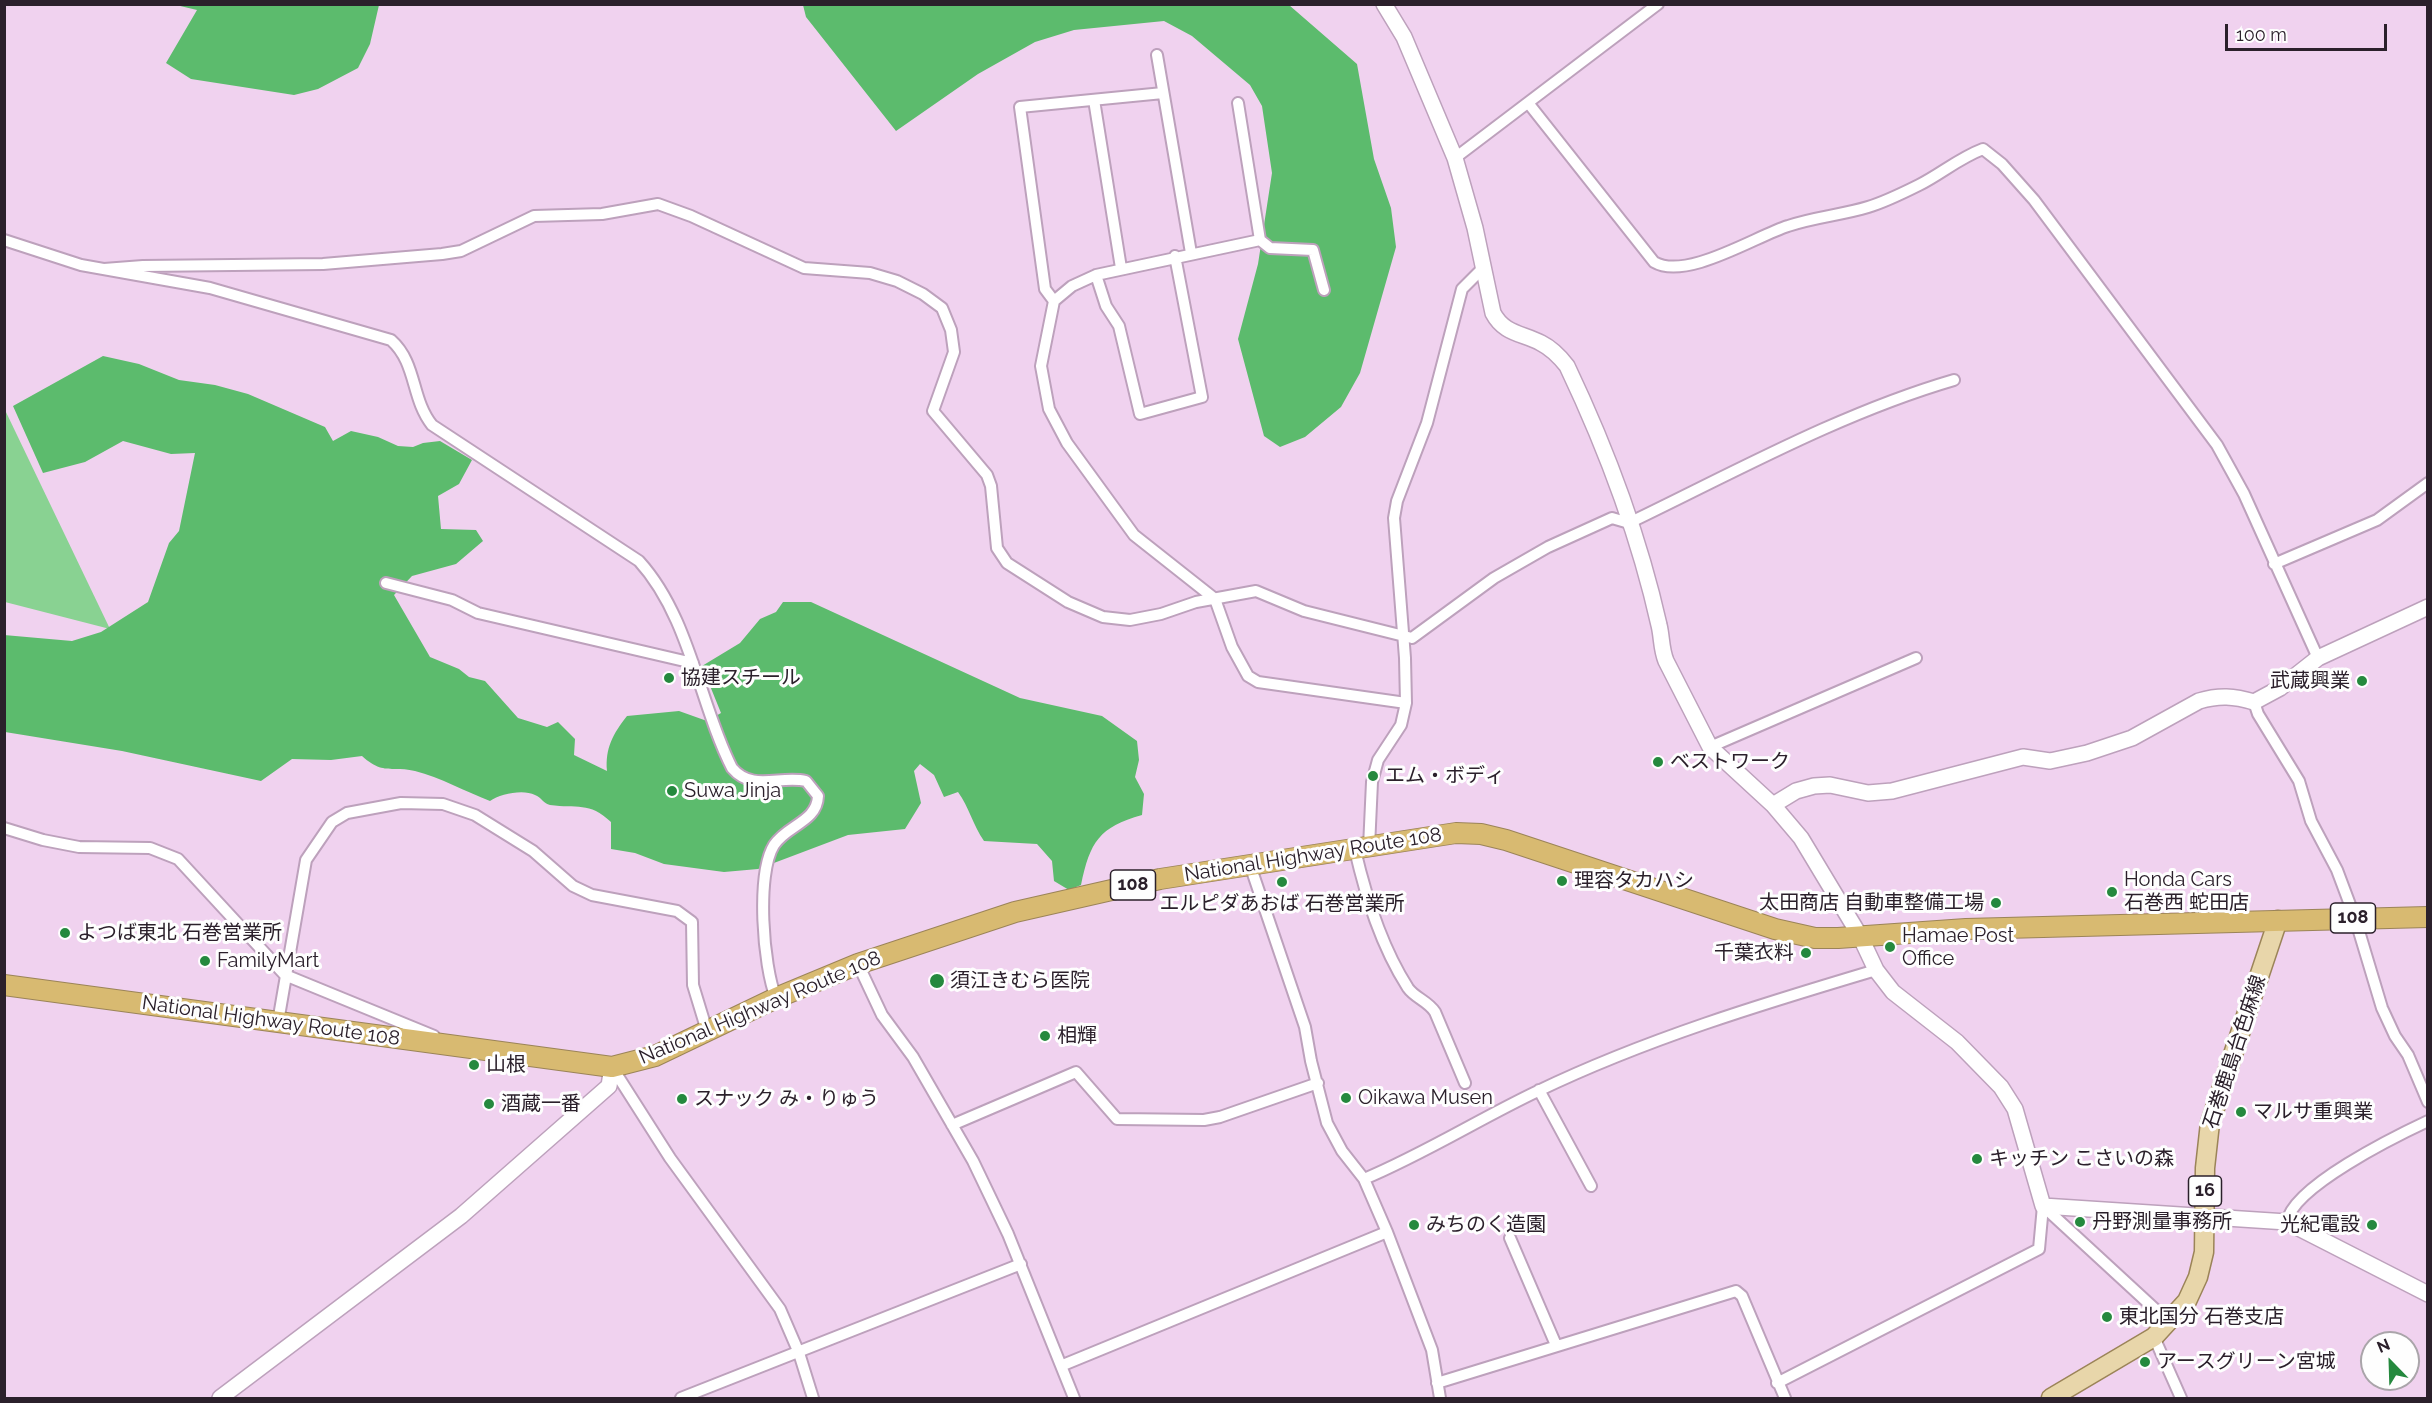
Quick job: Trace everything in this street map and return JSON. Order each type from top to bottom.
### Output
[{"type":"highway","name":"National Highway Route 108","points":[[4,986],[612,1067],[655,1056],[776,998],[858,964],[1015,912],[1160,879],[1456,834],[1481,834],[1506,840],[1793,934],[1815,938],[1966,929],[2427,917]]},
{"type":"main road","name":"石巻鹿島台色麻線","points":[[2051,1398],[2154,1336],[2170,1323],[2187,1301],[2198,1277],[2204,1252],[2205,1168],[2210,1123],[2278,920]]},
{"type":"street","points":[[1384,4],[1404,37],[1455,158],[1475,228],[1493,313],[1499,324],[1509,331],[1541,343],[1567,366],[1606,454],[1660,627],[1661,647],[1666,661],[1710,747],[1773,805],[1801,838],[1860,936],[1876,970],[1893,992],[1957,1042],[2001,1087],[2015,1109],[2043,1206],[2039,1249],[1777,1383]]},
{"type":"street","points":[[1455,158],[1658,4]]},
{"type":"street","points":[[1157,55],[1191,253]]},
{"type":"street","points":[[1054,301],[1045,289],[1020,107],[1164,93]]},
{"type":"street","points":[[1094,100],[1121,268]]},
{"type":"street","points":[[1238,103],[1260,240],[1270,248],[1313,250],[1324,290]]},
{"type":"street","points":[[1529,104],[1654,262],[1663,267],[1680,266],[1732,252],[1788,226],[1869,207],[1921,185],[1952,164],[1983,149],[2002,164],[2034,200],[2211,436],[2244,494],[2318,658]]},
{"type":"street","points":[[104,269],[153,266],[323,264],[442,254],[461,251],[534,216],[602,214],[658,204],[691,216],[804,268],[870,273],[897,281],[923,294],[942,308],[951,330],[954,352],[933,411],[987,475],[991,486],[997,548],[1007,563],[1068,602],[1103,617],[1130,620],[1215,598],[1256,591],[1304,611],[1412,638],[1494,578],[1548,548],[1612,519],[1629,523],[1797,442],[1926,389],[1954,381]]},
{"type":"street","points":[[4,240],[81,266],[210,288],[391,340],[399,347],[410,367],[420,407],[432,425],[639,561],[656,580],[693,663],[725,754],[737,774],[751,781],[793,779],[806,781],[818,796],[816,808],[811,815],[784,832],[774,846],[768,861],[765,948],[776,998]]},
{"type":"street","points":[[1260,240],[1121,268],[1096,275],[1072,286],[1054,301],[1041,366],[1049,409],[1067,443],[1134,535],[1215,598],[1232,647],[1248,676],[1258,682],[1406,703]]},
{"type":"street","points":[[1096,275],[1106,306],[1119,327],[1140,414],[1202,397],[1175,256]]},
{"type":"street","points":[[1465,1083],[1435,1012],[1430,1005],[1408,989],[1368,903],[1362,848],[1372,782],[1378,760],[1401,725],[1406,703],[1394,519],[1397,501],[1427,423],[1462,289],[1482,269]]},
{"type":"street","points":[[2274,564],[2377,520],[2427,483]]},
{"type":"street","points":[[386,583],[452,600],[478,613],[693,663]]},
{"type":"street","points":[[1773,805],[1796,791],[1814,786],[1830,785],[1868,793],[1892,791],[2014,758],[2024,757],[2050,761],[2111,746],[2199,701],[2215,696],[2233,696],[2254,702],[2280,688],[2318,658],[2427,607]]},
{"type":"street","points":[[1710,747],[1916,658]]},
{"type":"street","points":[[2254,702],[2258,714],[2299,781],[2311,821],[2337,870],[2355,918],[2382,1008],[2395,1036],[2408,1055],[2427,1101]]},
{"type":"street","points":[[278,1022],[306,860],[319,837],[332,822],[347,813],[401,803],[443,804],[475,815],[524,845],[573,886],[592,895],[677,911],[686,916],[692,922],[693,985],[707,1031]]},
{"type":"street","points":[[4,828],[79,848],[150,848],[178,859],[285,975],[459,1046]]},
{"type":"street","points":[[1250,866],[1305,1028],[1327,1123],[1342,1151],[1364,1179],[1387,1232],[1432,1350],[1440,1398]]},
{"type":"street","points":[[858,964],[882,1015],[914,1057],[973,1161],[1021,1264],[1063,1365],[1074,1398]]},
{"type":"street","points":[[1364,1179],[1436,1146],[1539,1090],[1693,1027],[1876,970]]},
{"type":"street","points":[[612,1067],[670,1158],[780,1309],[799,1353],[813,1398]]},
{"type":"street","points":[[220,1398],[485,1197],[609,1086],[612,1067]]},
{"type":"street","points":[[952,1125],[1076,1072],[1117,1119],[1212,1118],[1318,1083]]},
{"type":"street","points":[[1539,1090],[1591,1186]]},
{"type":"street","points":[[2286,1222],[2288,1215],[2305,1193],[2386,1141],[2427,1120]]},
{"type":"street","points":[[2043,1206],[2286,1222],[2427,1294]]},
{"type":"street","points":[[2043,1206],[2170,1323]]},
{"type":"street","points":[[1063,1365],[1387,1232]]},
{"type":"street","points":[[1510,1238],[1556,1345]]},
{"type":"street","points":[[681,1398],[1021,1264]]},
{"type":"street","points":[[1437,1383],[1736,1291],[1742,1296],[1785,1398]]},
{"type":"street","points":[[2154,1336],[2181,1398]]},
{"type":"green space","points":[[176,5],[379,5],[370,44],[358,68],[318,89],[294,95],[191,79],[166,63],[197,10]]},
{"type":"green space","points":[[803,5],[1289,5],[1357,64],[1374,159],[1391,208],[1396,247],[1360,373],[1341,407],[1305,437],[1280,447],[1264,436],[1238,339],[1258,264],[1272,173],[1262,106],[1250,85],[1192,36],[1164,21],[1074,30],[1035,42],[978,74],[896,131],[806,17]]},
{"type":"green space","points":[[103,356],[139,364],[179,380],[215,385],[248,394],[325,427],[333,441],[351,431],[378,437],[398,446],[413,447],[440,441],[472,460],[459,484],[438,496],[441,529],[476,530],[483,541],[456,564],[412,576],[394,595],[430,657],[459,669],[469,677],[485,681],[518,718],[547,727],[558,722],[575,739],[574,755],[607,771],[607,755],[611,742],[627,716],[679,711],[707,721],[721,713],[702,666],[740,643],[760,619],[776,612],[783,602],[811,602],[1020,698],[1102,716],[1137,741],[1139,760],[1135,777],[1144,794],[1142,815],[1116,825],[1099,838],[1088,858],[1081,885],[1069,890],[1054,881],[1052,861],[1037,844],[984,841],[958,792],[944,797],[934,775],[920,764],[914,771],[921,803],[905,829],[848,835],[758,869],[724,872],[664,864],[635,853],[611,849],[611,822],[589,808],[550,805],[537,796],[524,792],[505,794],[490,801],[424,774],[407,769],[388,769],[376,766],[362,756],[331,760],[292,759],[261,781],[122,751],[5,732],[4,635],[72,641],[101,632],[148,602],[169,543],[179,531],[195,453],[171,454],[123,441],[85,462],[43,473],[13,406]]},
{"type":"green space","points":[[5,410],[110,629],[5,602]]},
{"type":"place","name":"協建スチール","points":[[669,678]]},
{"type":"place","name":"武蔵興業","points":[[2362,681]]},
{"type":"place","name":"ベストワーク","points":[[1658,762]]},
{"type":"place","name":"エム・ボディ","points":[[1373,776]]},
{"type":"place","name":"Suwa Jinja","points":[[672,791]]},
{"type":"place","name":"理容タカハシ","points":[[1562,881]]},
{"type":"place","name":"エルピダあおば 石巻営業所","points":[[1282,882]]},
{"type":"place","name":"Honda Cars 石巻西 蛇田店","points":[[2112,892]]},
{"type":"place","name":"太田商店 自動車整備工場","points":[[1996,903]]},
{"type":"place","name":"よつば東北 石巻営業所","points":[[65,933]]},
{"type":"place","name":"Hamae Post Office","points":[[1890,947]]},
{"type":"place","name":"千葉衣料","points":[[1806,953]]},
{"type":"place","name":"FamilyMart","points":[[205,961]]},
{"type":"place","name":"須江きむら医院","points":[[937,981]]},
{"type":"place","name":"相輝","points":[[1045,1036]]},
{"type":"place","name":"山根","points":[[474,1065]]},
{"type":"place","name":"Oikawa Musen","points":[[1346,1098]]},
{"type":"place","name":"スナック み・りゅう","points":[[682,1099]]},
{"type":"place","name":"酒蔵一番","points":[[489,1104]]},
{"type":"place","name":"マルサ重興業","points":[[2241,1112]]},
{"type":"place","name":"キッチン こさいの森","points":[[1977,1159]]},
{"type":"place","name":"丹野測量事務所","points":[[2080,1222]]},
{"type":"place","name":"みちのく造園","points":[[1414,1225]]},
{"type":"place","name":"光紀電設","points":[[2372,1225]]},
{"type":"place","name":"東北国分 石巻支店","points":[[2107,1317]]},
{"type":"place","name":"アースグリーン宮城","points":[[2145,1362]]}]
